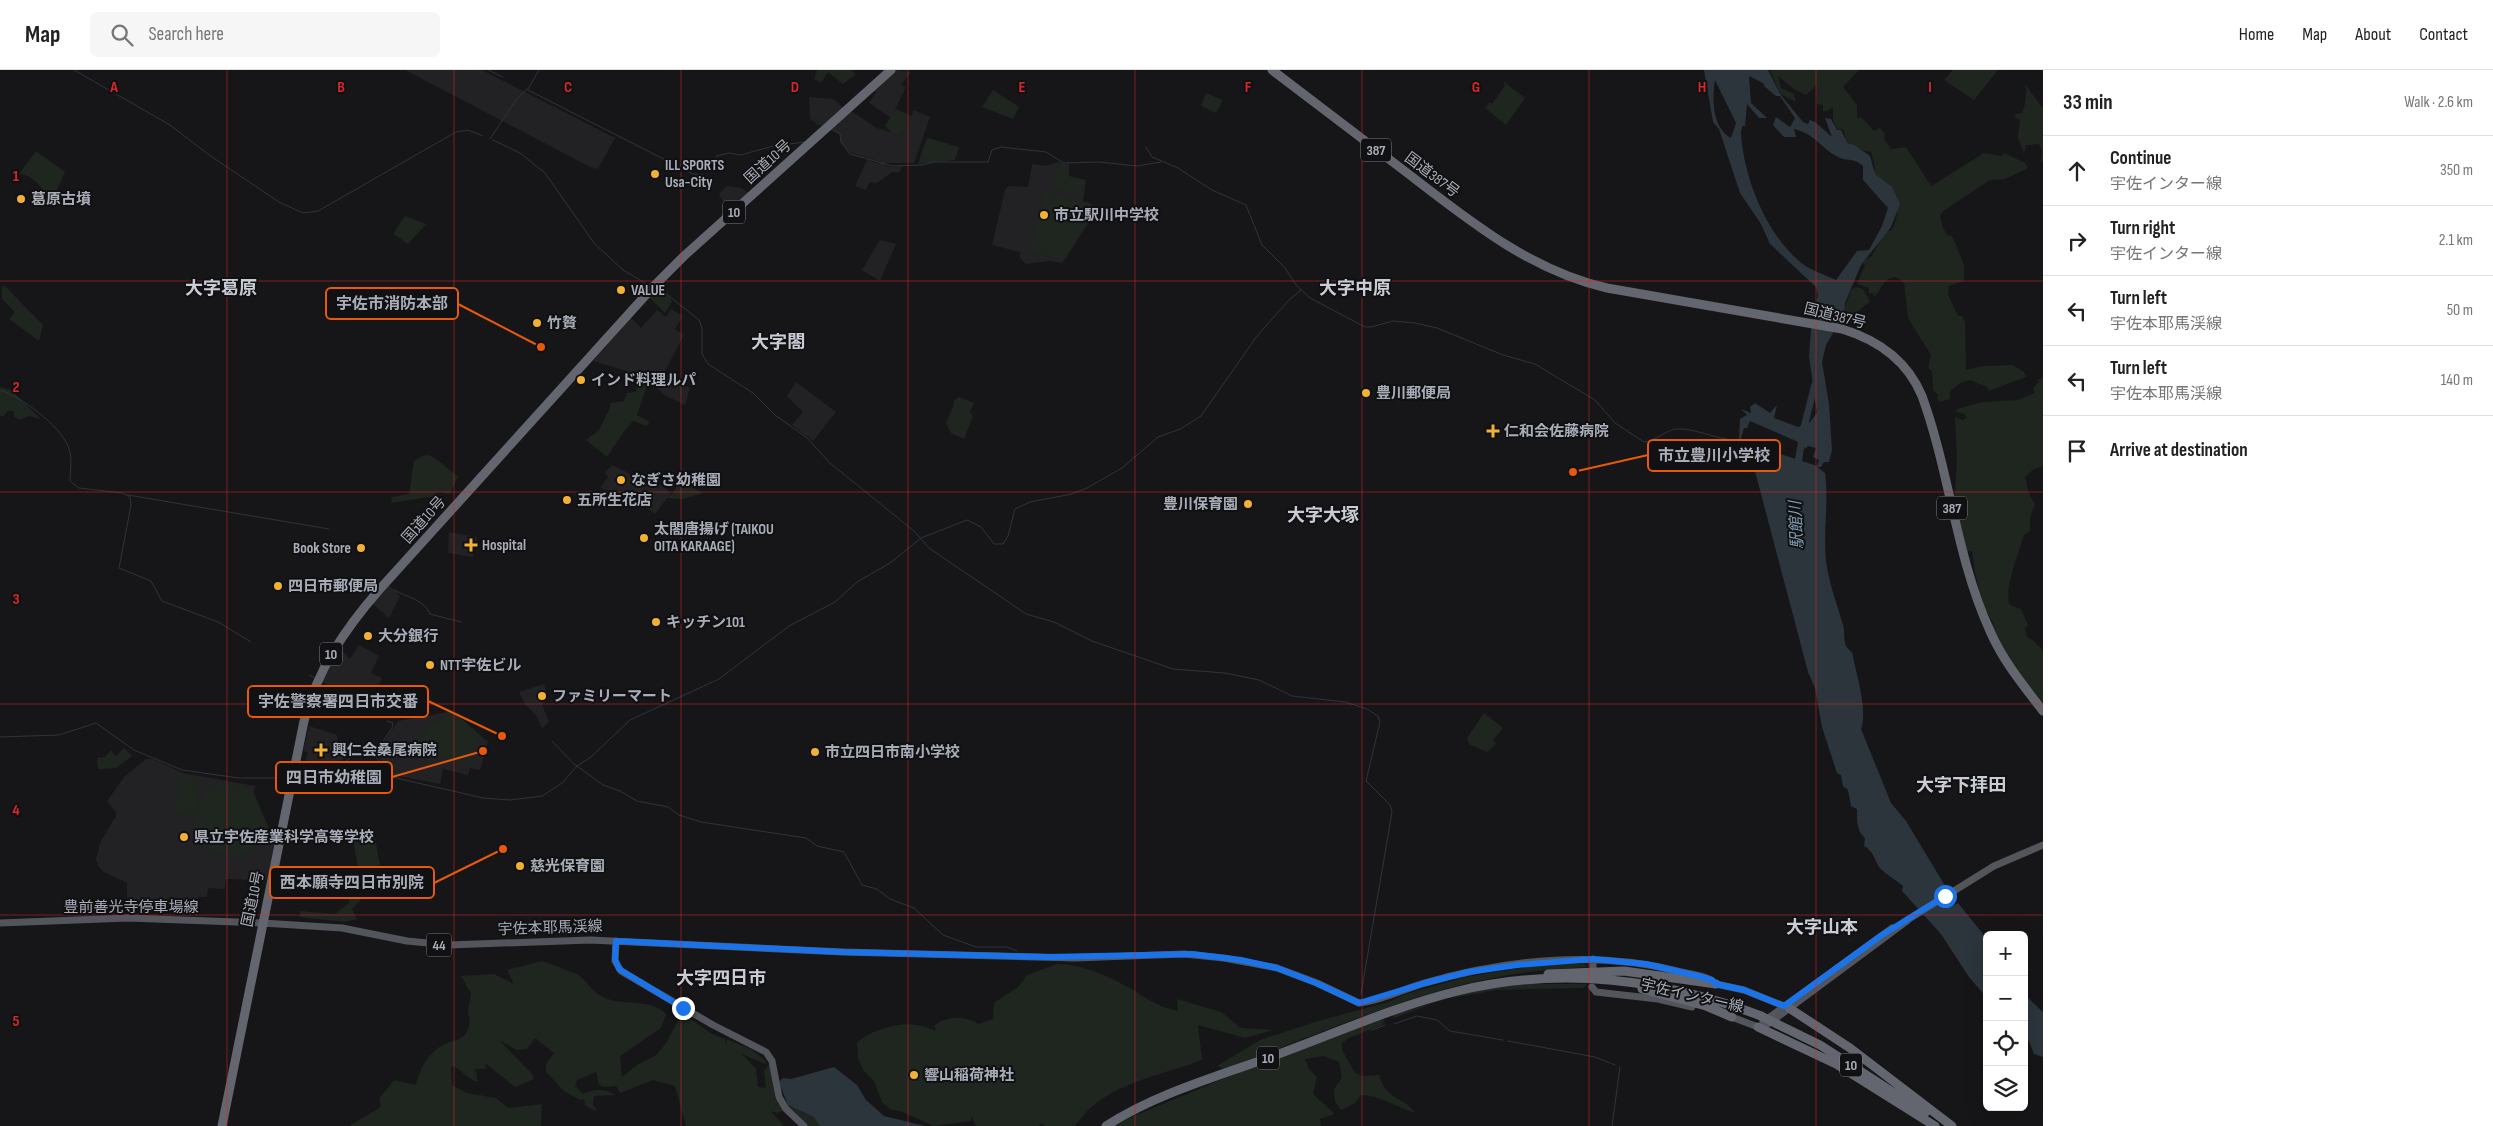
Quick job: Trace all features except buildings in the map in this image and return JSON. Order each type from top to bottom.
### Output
[{"type":"highway","name":"国道10号","points":[[222,1126],[306,715],[319,678],[336,646],[365,606],[653,287],[684,256],[891,70]]},
{"type":"highway","name":"国道387号","points":[[1272,70],[1481,228],[1523,257],[1577,280],[1607,288],[1842,329],[1861,335],[1885,348],[1904,366],[1917,385],[1926,408],[1982,611],[2006,661],[2043,711]]},
{"type":"highway","name":"国道387号","points":[[1281,70],[1427,182],[1481,228]]},
{"type":"highway","points":[[1434,998],[1493,980],[1521,975],[1575,971],[1637,972],[1716,984]]},
{"type":"highway","points":[[1586,979],[1663,994],[1706,1006],[1732,1017]]},
{"type":"highway","name":"10","points":[[1106,1126],[1135,1109],[1160,1098],[1434,998],[1508,982],[1586,979],[1639,983],[1676,990],[1729,1004],[1761,1016],[1831,1052],[1946,1126]]},
{"type":"highway","points":[[1786,1007],[1850,1048],[1952,1126]]},
{"type":"highway","points":[[1758,1027],[1836,1064],[1935,1126]]},
{"type":"highway","name":"10","points":[[1922,1111],[1942,1126]]},
{"type":"main road","name":"宇佐インター線","points":[[1592,987],[1596,992],[1658,999],[1732,1017],[1758,1027],[1768,1024],[1786,1007],[1907,921],[1960,886],[1999,864],[2043,845]]},
{"type":"main road","name":"豊前善光寺停車場線","points":[[0,923],[128,918],[262,923]]},
{"type":"main road","name":"宇佐本耶馬渓線","points":[[262,923],[342,928],[407,942],[445,945],[616,941],[615,961],[621,971],[713,1025],[766,1052],[772,1061],[779,1096],[786,1109],[804,1126]]},
{"type":"main road","name":"宇佐インター線","points":[[616,941],[843,952],[1068,958],[1192,954],[1232,959],[1277,968],[1316,983],[1359,1003],[1468,972],[1530,964],[1646,964],[1712,980],[1716,984],[1744,990],[1786,1007]]},
{"type":"shaded area","points":[[405,70],[482,70],[615,138],[598,169],[590,167]]},
{"type":"shaded area","points":[[817,70],[851,70],[856,74],[843,84],[828,72],[821,83],[814,79]]},
{"type":"shaded area","points":[[895,70],[911,72],[901,85],[906,87],[891,118],[869,103],[876,92],[874,90]]},
{"type":"shaded area","points":[[1770,70],[1859,70],[1843,87],[1857,105],[1857,118],[1861,117],[1874,131],[1880,128],[1885,134],[1884,139],[1891,149],[1906,147],[1931,186],[1984,153],[2002,156],[2004,153],[2025,163],[2028,168],[2005,179],[1990,180],[1943,211],[1940,216],[1943,228],[1947,235],[1952,236],[1964,266],[1964,281],[1949,286],[1948,295],[1958,316],[1962,316],[1965,322],[1966,370],[1982,366],[2013,365],[2024,372],[2026,377],[1989,391],[1987,387],[1970,380],[1960,383],[1950,391],[1950,399],[1940,402],[1937,399],[1938,395],[1933,390],[1932,371],[1928,368],[1931,355],[1908,318],[1904,283],[1898,278],[1889,279],[1874,297],[1873,293],[1869,293],[1869,288],[1857,284],[1865,265],[1862,262],[1872,256],[1884,233],[1892,230],[1897,213],[1891,193],[1874,173],[1875,168],[1871,152],[1850,148],[1845,141],[1845,134],[1842,129],[1837,129],[1833,120],[1833,107],[1823,111],[1823,105],[1817,104],[1816,86],[1806,95],[1795,90],[1778,76],[1781,88],[1794,94],[1796,102],[1780,94]]},
{"type":"shaded area","points":[[1953,70],[1998,70],[1974,100],[1944,80]]},
{"type":"shaded area","points":[[1503,81],[1525,98],[1506,125],[1485,108],[1490,102],[1492,104],[1505,86]]},
{"type":"shaded area","points":[[2025,84],[2043,109],[2043,162],[2041,161],[2042,152],[2039,144],[2026,145],[2024,153],[2018,138],[2020,120],[2014,117],[2016,114],[2022,113],[2026,95]]},
{"type":"shaded area","points":[[993,90],[1019,107],[1013,119],[982,107]]},
{"type":"shaded area","points":[[1206,93],[1223,100],[1216,113],[1201,106]]},
{"type":"shaded area","points":[[809,97],[833,99],[844,108],[823,126],[818,125],[810,119]]},
{"type":"shaded area","points":[[896,109],[911,116],[901,136],[892,133],[885,126]]},
{"type":"shaded area","points":[[914,110],[930,117],[914,163],[885,163],[884,166],[902,166],[899,173],[892,172],[877,183],[870,182],[866,190],[855,186],[867,160],[880,164],[881,162],[849,152],[841,142],[840,134],[831,128],[851,111],[877,128],[901,136]]},
{"type":"shaded area","points":[[928,138],[959,147],[955,160],[918,164]]},
{"type":"shaded area","points":[[36,151],[65,172],[51,203],[34,180],[19,174]]},
{"type":"shaded area","name":"市立駅川中学校","points":[[1058,162],[1069,164],[1069,176],[1086,180],[1083,201],[1092,204],[1088,224],[1062,263],[1050,261],[1026,264],[1020,258],[1020,252],[992,245],[1005,190],[1008,186],[1028,187],[1032,164],[1046,166]]},
{"type":"shaded area","points":[[1056,163],[1068,165],[1068,176],[1085,180],[1082,196],[1052,187]]},
{"type":"shaded area","points":[[727,186],[741,188],[749,193],[737,204],[732,200],[725,206],[719,194]]},
{"type":"shaded area","points":[[1045,191],[1089,206],[1086,224],[1065,260],[1030,251]]},
{"type":"shaded area","points":[[405,216],[426,224],[408,244],[393,234]]},
{"type":"shaded area","points":[[880,240],[896,244],[880,281],[862,270]]},
{"type":"shaded area","points":[[4,285],[43,325],[39,341],[9,319],[15,312],[2,299],[2,288]]},
{"type":"shaded area","points":[[1855,287],[1863,289],[1870,302],[1845,321],[1844,310],[1851,290]]},
{"type":"shaded area","points":[[656,288],[662,289],[671,299],[672,302],[665,313],[649,297]]},
{"type":"shaded area","points":[[671,309],[683,316],[675,329],[684,335],[664,373],[690,388],[685,405],[666,396],[643,376],[593,361],[631,318],[641,328],[657,310],[666,317]]},
{"type":"shaded area","points":[[2043,378],[2043,466],[2034,469],[2025,477],[2029,494],[2035,504],[2030,518],[2030,531],[2024,535],[2012,571],[2008,599],[2010,605],[2021,609],[2028,625],[2025,629],[2027,637],[2034,641],[2043,651],[2043,709],[2009,662],[1991,628],[1993,623],[1981,597],[1972,551],[1967,552],[1954,509],[1957,458],[1955,417],[1962,420],[1967,418],[1965,414],[1956,412],[1957,409],[1982,402],[2017,400],[2035,393],[2033,388],[2039,382],[2037,380]]},
{"type":"shaded area","points":[[642,380],[648,383],[637,415],[649,423],[646,426],[633,421],[607,457],[586,440],[599,430],[610,408],[610,403],[624,401],[627,393],[636,392],[637,385]]},
{"type":"shaded area","points":[[796,382],[836,412],[813,441],[792,425],[803,412],[787,396]]},
{"type":"shaded area","points":[[0,387],[11,390],[41,419],[29,416],[20,420],[14,417],[14,411],[8,411],[4,416],[0,416]]},
{"type":"shaded area","points":[[959,397],[974,403],[970,412],[973,416],[964,439],[951,433],[946,423],[954,401]]},
{"type":"shaded area","points":[[428,455],[458,476],[450,494],[437,492],[435,496],[391,503],[392,497],[409,494],[414,461]]},
{"type":"shaded area","points":[[612,465],[652,484],[653,482],[662,486],[671,493],[655,514],[632,497],[600,488],[608,477],[605,473]]},
{"type":"shaded area","points":[[680,481],[703,493],[683,499],[667,498],[673,493]]},
{"type":"shaded area","points":[[449,532],[477,537],[473,557],[448,553]]},
{"type":"shaded area","points":[[389,585],[400,596],[389,618],[372,603]]},
{"type":"shaded area","points":[[359,645],[379,656],[371,673],[382,678],[366,717],[357,716],[361,706],[322,682],[339,648],[350,659]]},
{"type":"shaded area","points":[[544,684],[548,697],[542,705],[549,721],[542,728],[536,715],[525,704],[519,692]]},
{"type":"shaded area","points":[[446,712],[458,716],[480,735],[469,760],[462,764],[415,750],[432,722],[443,721]]},
{"type":"shaded area","points":[[448,712],[458,716],[488,742],[480,770],[470,768],[468,775],[443,769],[440,784],[393,775],[376,754],[398,721]]},
{"type":"shaded area","points":[[1484,713],[1503,728],[1493,740],[1496,744],[1487,752],[1469,744],[1467,738]]},
{"type":"shaded area","name":"興仁会桑尾病院","points":[[309,726],[337,735],[340,751],[344,759],[308,771],[306,758],[308,753],[303,751]]},
{"type":"shaded area","points":[[124,748],[132,756],[116,768],[98,769],[97,758],[105,757],[111,750],[116,756]]},
{"type":"shaded area","name":"県立宇佐産業科学高等学校","points":[[146,759],[153,759],[183,773],[255,786],[254,793],[270,831],[277,831],[267,881],[261,877],[251,880],[226,879],[225,889],[208,888],[207,897],[198,897],[197,916],[188,915],[186,903],[131,902],[127,897],[127,883],[104,872],[98,866],[96,859],[100,843],[116,816],[116,812],[107,801],[125,776]]},
{"type":"shaded area","points":[[181,776],[200,778],[195,816],[174,813]]},
{"type":"shaded area","points":[[223,783],[241,786],[253,793],[266,826],[263,834],[254,846],[241,855],[227,856],[197,844],[195,841],[196,814],[199,806],[208,791]]},
{"type":"shaded area","points":[[374,833],[380,865],[359,870],[352,837]]},
{"type":"shaded area","points":[[349,890],[369,891],[352,909],[357,919],[345,922],[300,917],[300,911],[335,914],[349,903]]},
{"type":"shaded area","points":[[542,961],[577,974],[603,997],[611,1000],[652,1006],[666,1014],[661,1028],[620,1056],[622,1077],[637,1065],[655,1056],[665,1045],[682,1013],[712,1034],[725,1039],[726,1045],[727,1039],[752,1050],[766,1061],[765,1064],[742,1054],[756,1069],[758,1087],[766,1088],[764,1071],[770,1063],[773,1066],[772,1078],[775,1099],[819,1119],[822,1123],[820,1126],[801,1126],[785,1110],[777,1113],[771,1111],[784,1126],[686,1126],[675,1086],[653,1080],[620,1093],[616,1086],[605,1087],[599,1085],[596,1072],[577,1080],[575,1086],[583,1094],[599,1090],[615,1095],[594,1096],[593,1105],[597,1109],[595,1111],[585,1105],[584,1099],[580,1100],[564,1091],[546,1072],[546,1064],[554,1053],[535,1038],[527,1049],[517,1050],[499,1040],[531,1073],[534,1079],[515,1087],[485,1063],[486,1069],[475,1069],[478,1082],[451,1066],[452,1085],[467,1093],[496,1098],[508,1108],[542,1104],[541,1126],[349,1126],[381,1107],[379,1099],[394,1080],[416,1085],[420,1072],[430,1055],[441,1046],[460,1039],[464,1035],[469,1024],[468,1010],[471,994],[461,976],[494,974],[514,984],[507,970]]},
{"type":"shaded area","points":[[1583,963],[1588,967],[1522,973],[1427,994],[1368,1014],[1224,1069],[1217,1066],[1260,1040],[1466,977],[1526,967]]},
{"type":"shaded area","points":[[1057,964],[1077,966],[1106,976],[1154,1003],[1172,1010],[1178,1011],[1177,999],[1221,1012],[1241,1028],[1274,1030],[1245,1038],[1198,1025],[1202,1060],[1119,1089],[1095,1104],[1074,1126],[1044,1126],[1043,1123],[1038,1126],[976,1126],[972,1117],[971,1121],[934,1126],[900,1111],[891,1110],[882,1102],[874,1081],[863,1070],[858,1058],[857,1043],[863,1038],[869,1034],[894,1026],[910,1024],[936,1031],[934,1026],[950,1018],[968,1019],[979,1024],[993,1019],[994,1003],[1019,986],[1027,975]]},
{"type":"shaded area","points":[[1525,984],[1587,984],[1583,988],[1497,990],[1450,998],[1478,990]]},
{"type":"shaded area","points":[[1438,1002],[1394,1018],[1392,1015]]},
{"type":"shaded area","points":[[1382,1019],[1385,1021],[1382,1025],[1349,1038],[1342,1043],[1342,1050],[1355,1073],[1363,1076],[1379,1075],[1386,1090],[1405,1103],[1415,1113],[1367,1095],[1361,1095],[1355,1103],[1341,1110],[1335,1101],[1334,1089],[1342,1078],[1339,1062],[1324,1056],[1305,1059],[1309,1069],[1317,1077],[1313,1094],[1335,1114],[1320,1119],[1321,1126],[1116,1126],[1127,1119],[1225,1078]]},
{"type":"water","points":[[1704,70],[1768,70],[1780,94],[1803,122],[1808,124],[1810,120],[1815,122],[1832,137],[1825,118],[1831,119],[1837,130],[1841,130],[1847,143],[1854,145],[1870,156],[1875,174],[1892,187],[1900,204],[1891,227],[1861,265],[1845,303],[1844,314],[1826,345],[1822,362],[1829,404],[1832,450],[1829,462],[1824,462],[1821,467],[1817,467],[1825,473],[1826,561],[1843,625],[1845,643],[1852,652],[1862,702],[1863,721],[1861,729],[1891,803],[1906,821],[1947,889],[1939,896],[1950,907],[1958,903],[1983,934],[1983,993],[1969,977],[1941,934],[1902,891],[1903,886],[1882,870],[1872,853],[1864,846],[1865,838],[1857,821],[1857,809],[1851,806],[1848,790],[1843,786],[1841,775],[1837,773],[1822,727],[1815,688],[1808,672],[1755,471],[1741,445],[1731,441],[1739,439],[1740,419],[1747,415],[1741,409],[1751,413],[1750,407],[1755,403],[1770,413],[1777,405],[1774,418],[1798,427],[1810,422],[1817,413],[1809,356],[1811,329],[1818,295],[1816,287],[1770,244],[1761,224],[1740,193],[1719,129],[1713,122]],"holes":[[[1749,76],[1763,83],[1776,96],[1780,96],[1795,118],[1790,127],[1776,117],[1773,125],[1784,137],[1796,137],[1794,129],[1801,131],[1808,134],[1838,157],[1859,163],[1863,166],[1863,180],[1888,208],[1882,226],[1869,250],[1857,251],[1836,280],[1804,265],[1791,253],[1779,239],[1759,205],[1746,168],[1741,132],[1742,126],[1745,126],[1747,104],[1759,118],[1767,118],[1751,103]],[[1715,80],[1736,123],[1731,138],[1720,127],[1714,104]],[[1750,421],[1803,444],[1805,449],[1808,446],[1816,448],[1813,457],[1819,460],[1817,466],[1740,441],[1744,428],[1747,428]]]},
{"type":"water","points":[[2028,998],[2043,1012],[2043,1057],[2034,1054],[2029,1041]]},
{"type":"water","points":[[834,1067],[857,1085],[866,1100],[884,1116],[925,1126],[820,1126],[814,1117],[788,1105],[779,1082],[783,1078],[791,1079]]},
{"type":"waterway","points":[[74,70],[170,125],[212,157],[279,202],[303,213],[318,211],[456,132],[468,130],[483,136]]},
{"type":"waterway","points":[[488,70],[503,77]]},
{"type":"waterway","points":[[528,89],[539,70]]},
{"type":"waterway","points":[[526,89],[693,174],[703,175]]},
{"type":"waterway","points":[[490,139],[515,101],[526,90]]},
{"type":"waterway","points":[[831,129],[840,134],[841,142],[850,154],[892,166],[922,165],[934,162],[988,162],[992,150],[1001,147],[1046,152],[1064,163],[1099,162],[1137,166],[1161,162]]},
{"type":"waterway","points":[[493,140],[520,153],[545,173],[594,243],[623,270],[650,286]]},
{"type":"waterway","points":[[707,170],[717,156],[729,153],[741,155],[773,146],[805,142]]},
{"type":"waterway","points":[[1146,147],[1152,157],[1178,168],[1212,190],[1246,205],[1262,245],[1285,268],[1296,285],[1310,298],[1365,327],[1393,321],[1415,323],[1437,328],[1503,355],[1535,364],[1595,400],[1615,423],[1644,442],[1676,429],[1695,431],[1731,440]]},
{"type":"waterway","points":[[659,288],[699,320],[702,328],[702,354],[708,364],[753,393],[775,415],[806,437],[830,463],[914,531],[929,548],[1026,614],[1054,622],[1092,641],[1173,669],[1225,673],[1259,680],[1292,696],[1345,702],[1367,709],[1378,716],[1380,722],[1366,781],[1390,805],[1392,812],[1361,994]]},
{"type":"waterway","points":[[552,741],[577,766],[591,757],[630,720],[719,679],[789,626],[835,602],[857,582],[890,563],[921,538],[967,520],[981,527],[994,544],[1003,544],[1008,536],[1015,509],[1030,502],[1072,494],[1087,488],[1122,468],[1158,437],[1180,429],[1201,416],[1257,336],[1288,301],[1301,290]]},
{"type":"waterway","name":"駅館川","points":[[1797,469],[1804,427],[1815,384]]},
{"type":"waterway","points":[[0,390],[29,405],[57,429],[68,446],[71,464],[70,481],[79,488],[123,493],[130,497],[131,505],[119,568],[151,581],[162,601],[218,622],[251,642]]},
{"type":"waterway","points":[[128,495],[329,529]]},
{"type":"waterway","points":[[394,590],[420,602],[428,609],[430,614],[461,622]]},
{"type":"waterway","points":[[309,675],[315,678]]},
{"type":"waterway","points":[[361,707],[368,713],[377,715]]},
{"type":"waterway","points":[[374,755],[392,728],[393,723],[387,721]]},
{"type":"waterway","points":[[0,737],[59,735],[96,723],[134,750],[182,770],[239,778],[288,778]]},
{"type":"waterway","points":[[311,774],[343,764],[353,755],[362,752],[376,757],[392,777],[483,798],[510,800],[542,796],[562,783],[577,766],[603,785],[620,791],[637,801],[668,807],[679,815],[701,822],[806,838],[817,846],[844,852],[862,885],[877,889],[890,899],[914,908],[943,935],[976,947],[1007,947],[1017,951]]},
{"type":"waterway","points":[[1394,1024],[1417,1016],[1437,1020],[1450,1031],[1503,1040]]},
{"type":"waterway","points":[[1372,1030],[1385,1025]]},
{"type":"waterway","points":[[1508,1041],[1595,1057],[1615,1065]]},
{"type":"waterway","points":[[1612,1126],[1620,1067]]},
{"type":"place","name":"ILL SPORTS Usa-City","points":[[655,174]]},
{"type":"place","name":"葛原古墳","points":[[21,199]]},
{"type":"place","name":"市立駅川中学校","points":[[1044,215]]},
{"type":"place","name":"VALUE","points":[[621,290]]},
{"type":"place","name":"竹贅","points":[[537,323]]},
{"type":"place","name":"宇佐市消防本部","points":[[541,347]]},
{"type":"place","name":"インド料理ルパ","points":[[581,380]]},
{"type":"place","name":"豊川郵便局","points":[[1366,393]]},
{"type":"place","name":"仁和会佐藤病院","points":[[1493,431]]},
{"type":"place","name":"市立豊川小学校","points":[[1573,472]]},
{"type":"place","name":"なぎさ幼稚園","points":[[621,480]]},
{"type":"place","name":"五所生花店","points":[[567,500]]},
{"type":"place","name":"豊川保育園","points":[[1248,504]]},
{"type":"place","name":"太閤唐揚げ (TAIKOU OITA KARAAGE)","points":[[644,538]]},
{"type":"place","name":"Hospital","points":[[471,545]]},
{"type":"place","name":"Book Store","points":[[361,548]]},
{"type":"place","name":"四日市郵便局","points":[[278,586]]},
{"type":"place","name":"キッチン101","points":[[656,622]]},
{"type":"place","name":"大分銀行","points":[[368,636]]},
{"type":"place","name":"NTT宇佐ビル","points":[[430,665]]},
{"type":"place","name":"ファミリーマート","points":[[542,696]]},
{"type":"place","name":"宇佐警察署四日市交番","points":[[502,736]]},
{"type":"place","name":"興仁会桑尾病院","points":[[321,750]]},
{"type":"place","name":"四日市幼稚園","points":[[483,751]]},
{"type":"place","name":"市立四日市南小学校","points":[[815,752]]},
{"type":"place","name":"県立宇佐産業科学高等学校","points":[[184,837]]},
{"type":"place","name":"西本願寺四日市別院","points":[[503,849]]},
{"type":"place","name":"慈光保育園","points":[[520,866]]},
{"type":"place","name":"響山稲荷神社","points":[[914,1075]]},
{"type":"district","name":"大字葛原","points":[[221,288]]},
{"type":"district","name":"大字中原","points":[[1355,288]]},
{"type":"district","name":"大字閤","points":[[778,342]]},
{"type":"district","name":"大字大塚","points":[[1323,515]]},
{"type":"district","name":"大字下拝田","points":[[1961,785]]},
{"type":"district","name":"大字山本","points":[[1822,927]]},
{"type":"district","name":"大字四日市","points":[[721,978]]},
{"type":"route","points":[[683,1008],[619,969],[615,959],[616,941],[843,952],[1075,958],[1182,953],[1241,960],[1277,968],[1300,976],[1359,1003],[1468,972],[1504,966],[1593,959],[1646,964],[1698,976],[1712,980],[1716,984],[1744,990],[1784,1006],[1882,935],[1945,896]]}]
